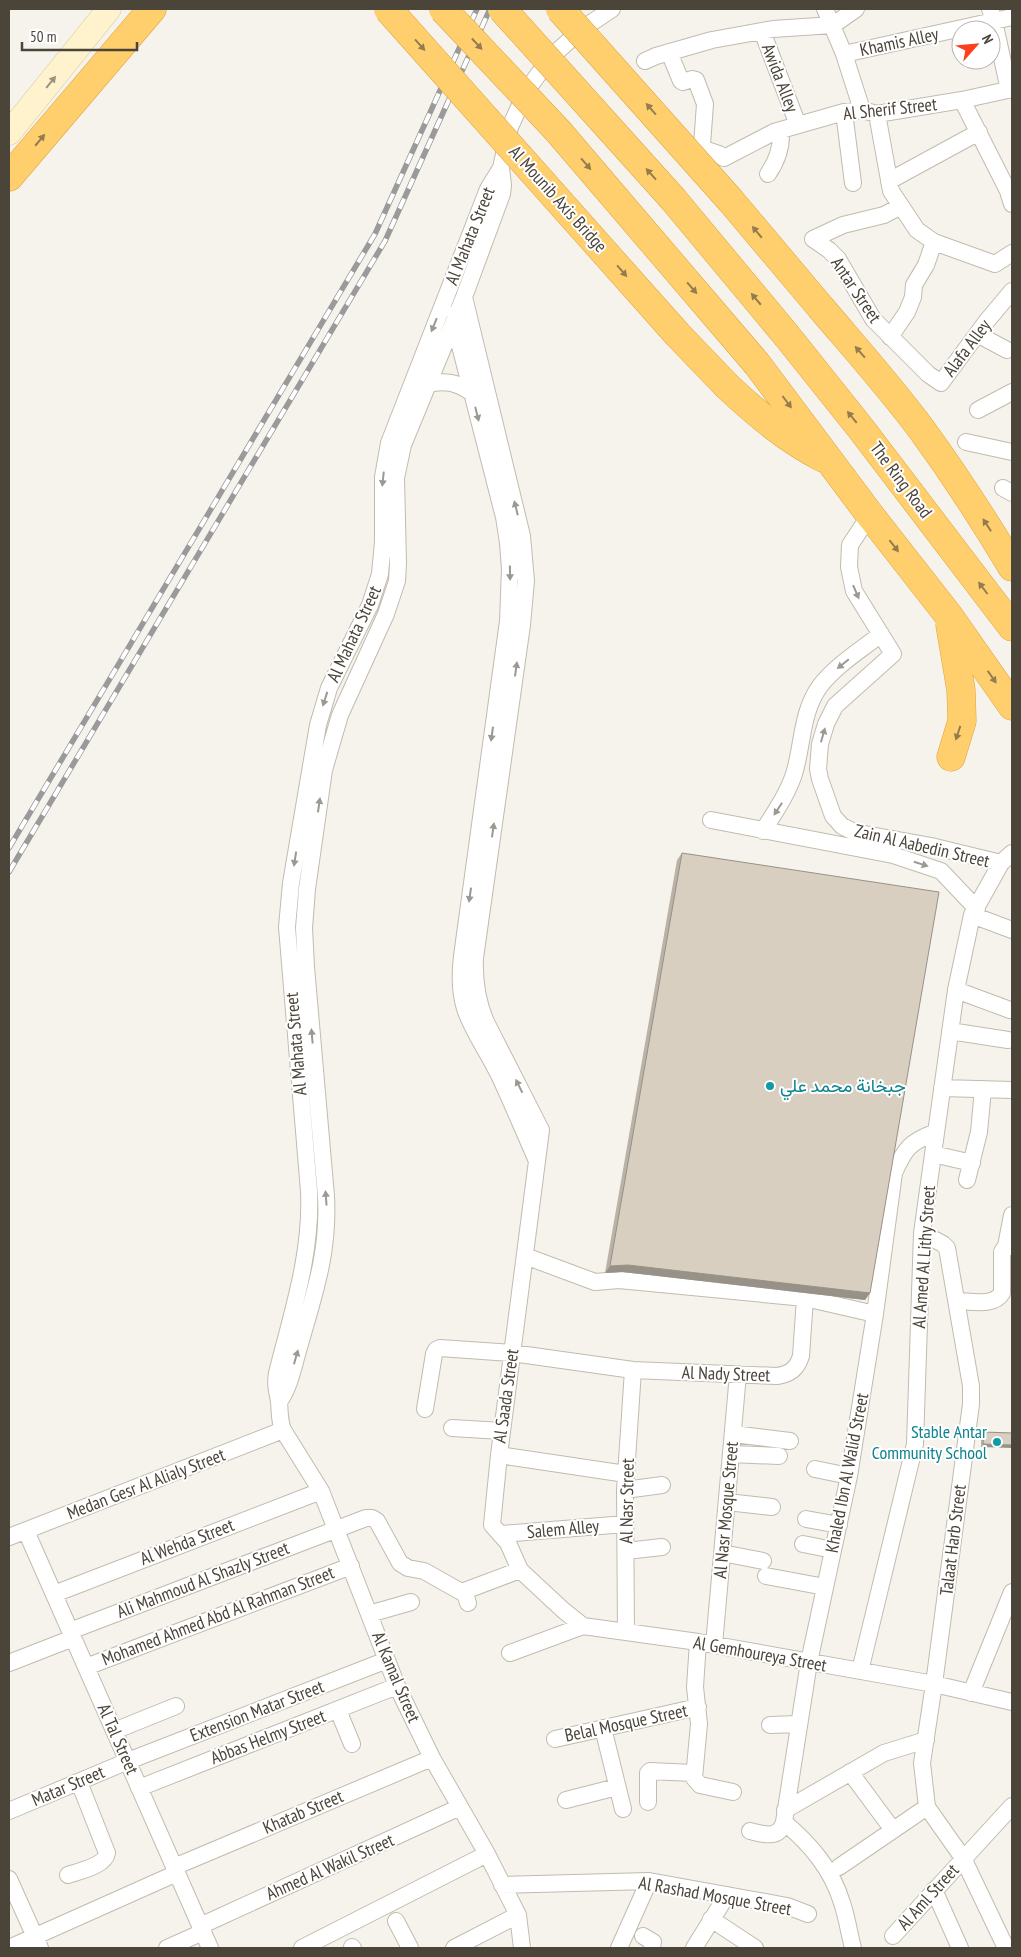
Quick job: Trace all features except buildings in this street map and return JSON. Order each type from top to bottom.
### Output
[{"type":"highway","points":[[9,177],[152,9]]},
{"type":"highway","name":"Al Mounib Axis Bridge","points":[[388,9],[678,335],[728,388],[774,428],[799,445],[832,462]]},
{"type":"highway","points":[[443,9],[558,131],[757,364],[870,515],[949,616],[1012,706]]},
{"type":"highway","name":"The Ring Road","points":[[502,9],[673,199],[787,336],[862,430],[1012,627]]},
{"type":"highway","points":[[560,9],[719,187],[873,368],[921,430],[966,494],[1012,567]]},
{"type":"highway","points":[[949,616],[961,690],[962,721],[951,757]]},
{"type":"main road","points":[[9,133],[99,14]]},
{"type":"street","points":[[501,168],[510,127],[527,90],[552,57],[582,30],[612,9]]},
{"type":"street","points":[[825,9],[869,112],[891,191],[917,230],[934,242],[996,264],[1012,253]]},
{"type":"street","points":[[645,61],[712,40],[762,31],[833,25],[856,9]]},
{"type":"street","points":[[992,15],[1011,89]]},
{"type":"street","name":"Khamis Alley","points":[[844,54],[992,15],[1012,17]]},
{"type":"street","name":"Awida Alley","points":[[762,31],[798,125]]},
{"type":"street","name":"Al Sherif Street","points":[[669,52],[681,81],[694,78],[706,104],[702,145],[706,151],[719,154],[724,158],[774,132],[844,112],[869,112],[962,100],[1011,89]]},
{"type":"street","points":[[962,100],[1012,204]]},
{"type":"street","points":[[844,112],[853,183]]},
{"type":"street","points":[[768,174],[773,167],[782,141],[781,130]]},
{"type":"street","points":[[889,181],[979,132]]},
{"type":"street","name":"Al Mahata Street","points":[[279,1402],[275,1380],[304,1265],[310,1228],[309,1191],[288,948],[288,905],[290,883],[314,744],[322,707],[336,670],[370,605],[380,574],[383,542],[383,478],[389,443],[491,181],[501,168]]},
{"type":"street","name":"Al Mahata Street","points":[[279,1402],[289,1383],[320,1272],[326,1234],[326,1196],[304,948],[305,908],[324,770],[334,733],[347,698],[392,597],[397,581],[396,495],[399,462],[408,429],[464,297],[502,194],[501,168]]},
{"type":"street","name":"Antar Street","points":[[901,206],[884,215],[843,225],[813,239],[838,259],[873,319],[928,374],[941,383]]},
{"type":"street","points":[[890,337],[907,312],[913,297],[914,285],[926,265],[934,242]]},
{"type":"street","points":[[450,286],[460,342],[504,517],[510,560],[508,621],[460,971],[462,1001],[469,1022],[503,1070]]},
{"type":"street","name":"Alafa Alley","points":[[941,383],[1012,291]]},
{"type":"street","points":[[464,297],[517,514],[525,558],[525,603],[474,971],[475,984],[481,1010],[538,1163]]},
{"type":"street","points":[[977,334],[1007,350]]},
{"type":"street","points":[[427,384],[448,381],[456,383],[472,393]]},
{"type":"street","points":[[978,410],[1012,392]]},
{"type":"street","points":[[966,442],[1012,452]]},
{"type":"street","points":[[763,831],[787,794],[796,766],[802,727],[820,687],[834,672],[881,634],[854,591],[850,567],[850,545],[870,515]]},
{"type":"street","name":"Zain Al Aabedin Street","points":[[881,634],[893,654],[835,706],[826,724],[820,744],[818,769],[833,816],[842,826],[854,832],[1006,858]]},
{"type":"street","points":[[796,766],[818,769]]},
{"type":"street","name":"Zain Al Aabedin Street","points":[[710,820],[893,855],[941,871],[975,912],[1012,930]]},
{"type":"street","name":"Al Amed Al Lithy Street","points":[[860,1671],[915,1444],[922,1233],[956,990],[975,912],[1006,858]]},
{"type":"street","points":[[956,990],[1010,1010]]},
{"type":"street","points":[[950,1031],[1008,1040]]},
{"type":"street","name":"Al Saada Street","points":[[503,1070],[541,1130],[498,1455],[492,1525],[508,1543],[520,1570],[583,1626]]},
{"type":"street","points":[[942,1088],[1012,1090]]},
{"type":"street","points":[[968,1180],[979,1132],[983,1089]]},
{"type":"street","name":"Khaled Ibn Al Walid Street","points":[[784,1816],[809,1662],[849,1476],[875,1314],[894,1173],[902,1154],[917,1140],[936,1132]]},
{"type":"street","points":[[933,1154],[972,1163]]},
{"type":"street","points":[[957,1301],[990,1302],[999,1298],[1002,1293],[1002,1252],[1009,1247],[1012,1215]]},
{"type":"street","name":"Talaat Harb Street","points":[[922,1233],[947,1248],[972,1386],[934,1684]]},
{"type":"street","points":[[525,1256],[595,1282],[619,1280],[805,1298],[875,1314]]},
{"type":"street","name":"Al Nady Street","points":[[426,1409],[434,1354],[440,1348],[512,1353],[633,1370],[777,1376],[785,1374],[793,1370],[801,1356],[805,1298]]},
{"type":"street","name":"Al Nasr Street","points":[[626,1632],[626,1482],[633,1370]]},
{"type":"street","name":"Al Nasr Mosque Street","points":[[714,1645],[738,1374]]},
{"type":"street","name":"Al Kamal Street","points":[[279,1402],[280,1421],[283,1430],[321,1491],[397,1686],[432,1758],[487,1854],[518,1915],[522,1948]]},
{"type":"street","points":[[452,1428],[502,1431]]},
{"type":"street","name":"Medan Gesr Al Alialy Street","points":[[9,1537],[283,1430]]},
{"type":"street","points":[[733,1434],[790,1441]]},
{"type":"street","points":[[731,1454],[779,1456]]},
{"type":"street","points":[[498,1455],[626,1482],[662,1485]]},
{"type":"street","points":[[816,1469],[849,1476]]},
{"type":"street","name":"Al Wehda Street","points":[[54,1594],[321,1491]]},
{"type":"street","points":[[727,1502],[772,1507]]},
{"type":"street","name":"Ali Mahmoud Al Shazly Street","points":[[9,1663],[72,1634],[336,1528],[366,1518],[372,1518],[377,1521],[400,1563],[408,1568],[424,1571],[466,1598],[470,1588],[520,1570]]},
{"type":"street","points":[[806,1520],[838,1525]]},
{"type":"street","name":"Salem Alley","points":[[501,1534],[625,1524]]},
{"type":"street","name":"Al Tal Street","points":[[26,1531],[210,1948]]},
{"type":"street","points":[[803,1544],[833,1550]]},
{"type":"street","points":[[626,1551],[662,1547]]},
{"type":"street","points":[[722,1553],[825,1587]]},
{"type":"street","name":"Mohamed Ahmed Abd Al Rahman Street","points":[[86,1667],[351,1566]]},
{"type":"street","points":[[972,1693],[1012,1592]]},
{"type":"street","points":[[369,1614],[411,1602]]},
{"type":"street","name":"Al Gemhoureya Street","points":[[510,1653],[583,1626],[698,1642],[934,1684],[1012,1702]]},
{"type":"street","points":[[698,1642],[695,1687],[699,1724],[694,1778],[700,1785],[733,1792]]},
{"type":"street","name":"Extension Matar Street","points":[[128,1761],[387,1660]]},
{"type":"street","name":"Al Aml Street","points":[[934,1684],[922,1763],[927,1808],[963,1858],[1005,1928],[1006,1948]]},
{"type":"street","name":"Abbas Helmy Street","points":[[139,1788],[397,1686]]},
{"type":"street","points":[[114,1731],[176,1706]]},
{"type":"street","name":"Belal Mosque Street","points":[[555,1739],[698,1707]]},
{"type":"street","points":[[338,1710],[352,1744]]},
{"type":"street","points":[[770,1725],[799,1724]]},
{"type":"street","points":[[603,1728],[623,1809]]},
{"type":"street","points":[[750,1831],[773,1835],[782,1828],[784,1816],[850,1772],[884,1753],[926,1740]]},
{"type":"street","name":"Khatab Street","points":[[9,1948],[37,1943],[176,1870],[432,1758]]},
{"type":"street","name":"Matar Street","points":[[9,1811],[128,1761]]},
{"type":"street","points":[[648,1802],[648,1773],[650,1771],[693,1773]]},
{"type":"street","points":[[850,1772],[893,1830]]},
{"type":"street","points":[[68,1875],[101,1862],[107,1857],[79,1782]]},
{"type":"street","points":[[566,1800],[617,1786]]},
{"type":"street","name":"Al Aml Street","points":[[893,1936],[1012,1806]]},
{"type":"street","name":"Ahmed Al Wakil Street","points":[[167,1948],[202,1929],[460,1808]]},
{"type":"street","points":[[839,1867],[927,1808]]},
{"type":"street","points":[[784,1816],[820,1858],[833,1880],[842,1903],[853,1948]]},
{"type":"street","points":[[302,1948],[487,1854]]},
{"type":"street","points":[[9,1879],[37,1943]]},
{"type":"street","points":[[619,1948],[649,1881]]},
{"type":"street","name":"Al Rashad Mosque Street","points":[[502,1885],[649,1881],[787,1906],[808,1914]]},
{"type":"street","points":[[934,1890],[960,1948]]},
{"type":"street","points":[[694,1948],[727,1895]]},
{"type":"street","points":[[454,1948],[518,1915]]},
{"type":"street","points":[[712,1919],[755,1948]]},
{"type":"street","points":[[396,1921],[410,1948]]},
{"type":"railway","points":[[9,848],[375,234],[477,9]]},
{"type":"railway","points":[[9,872],[385,241],[490,9]]},
{"type":"place","name":"جبخانة محمد علي","points":[[770,1086]]},
{"type":"place","name":"Stable Antar Community School","points":[[997,1442]]}]
